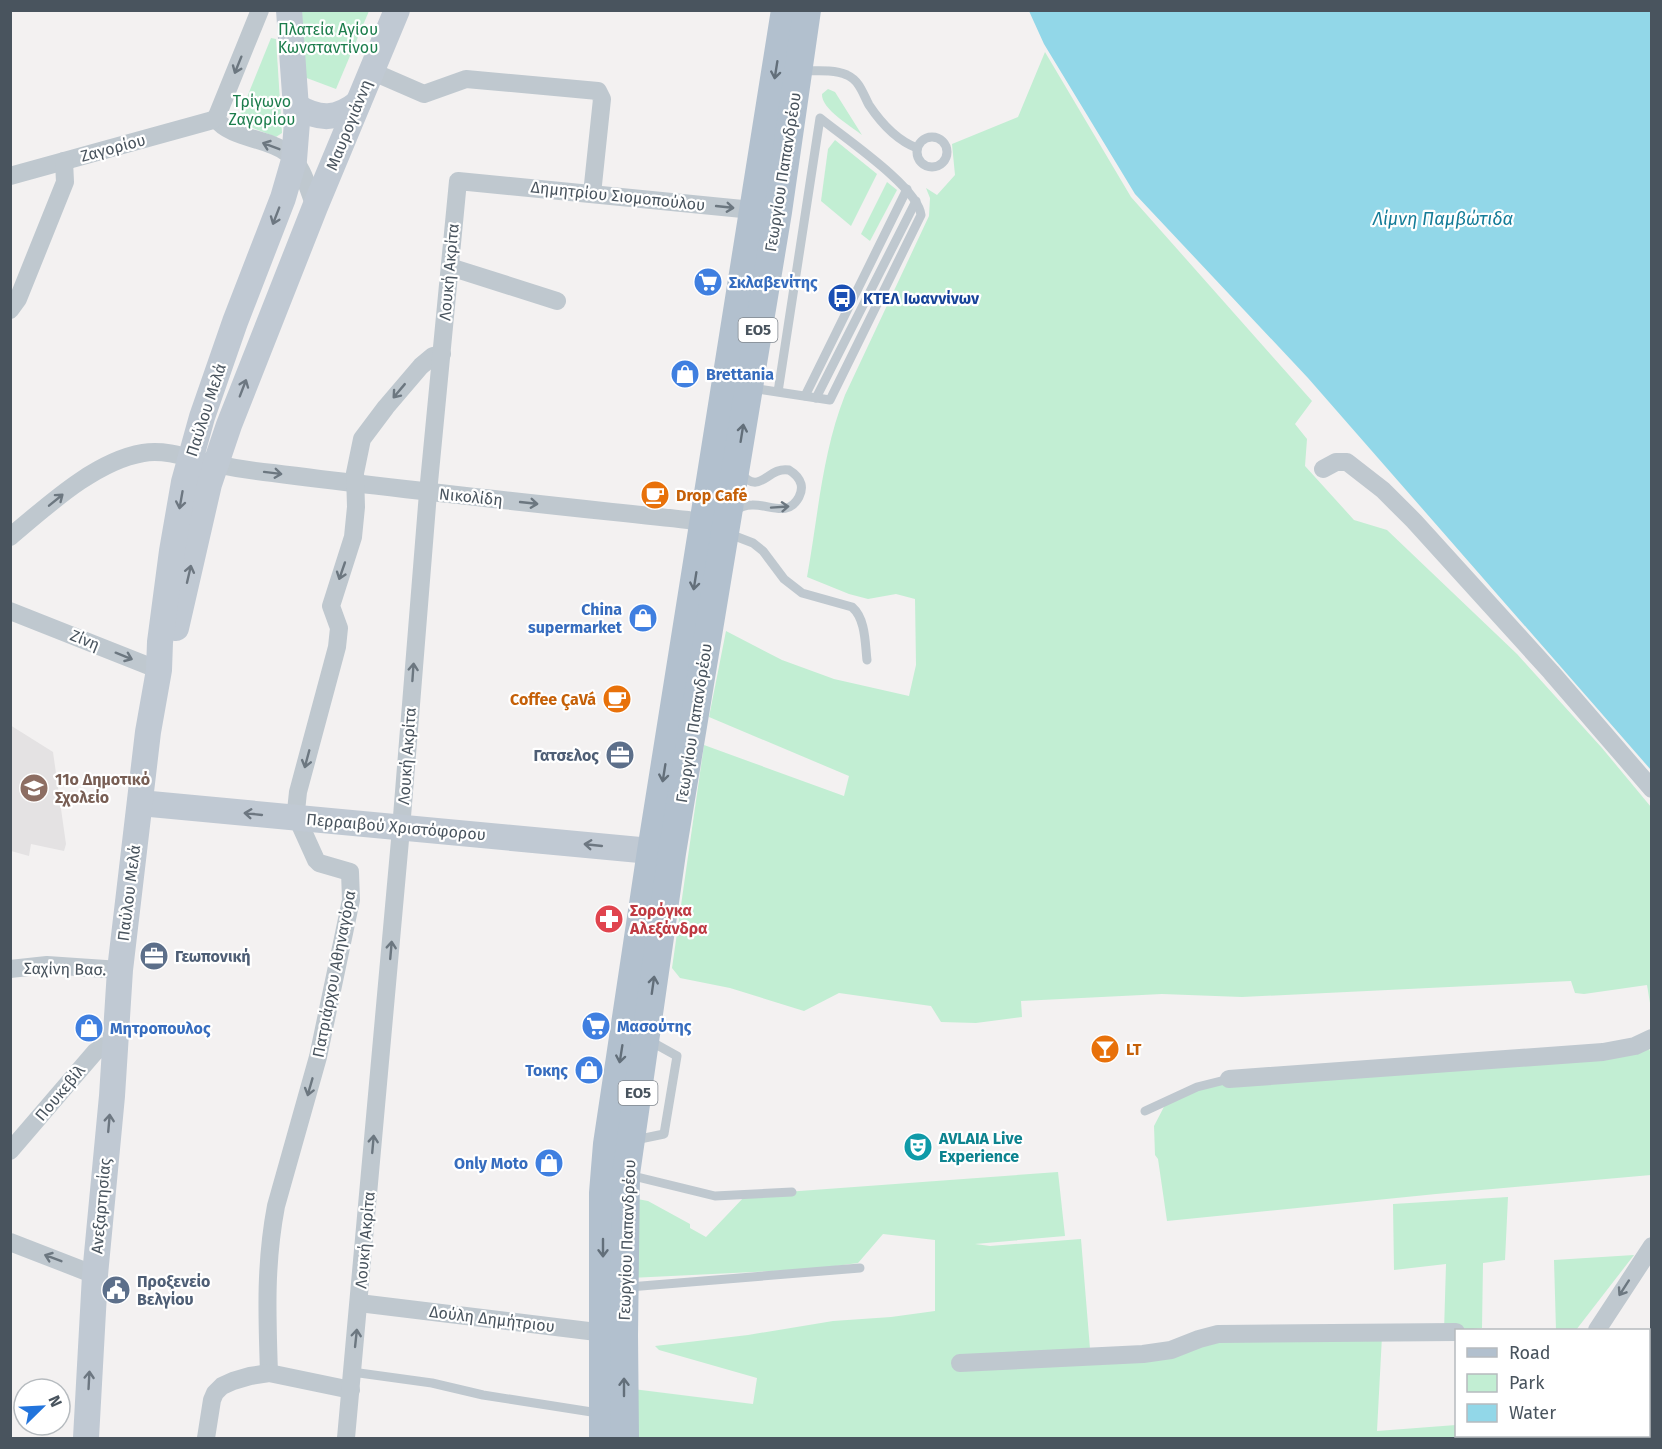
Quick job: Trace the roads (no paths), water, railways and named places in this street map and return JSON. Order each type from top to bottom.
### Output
[{"type":"main road","name":"Παύλου Μελά","points":[[115,1046],[120,970],[148,732],[159,670],[160,642],[172,551],[190,458],[231,333],[294,160],[297,137],[296,106],[289,10]]},
{"type":"main road","name":"Μαυρογιάννη","points":[[315,207],[397,10]]},
{"type":"main road","name":"Γεωργίου Παπανδρέου","points":[[766,211],[799,129],[799,71],[790,12]]},
{"type":"main road","name":"Γεωργίου Παπανδρέου","points":[[625,1438],[613,1334],[604,1168],[719,525],[737,386],[766,211],[790,12]]},
{"type":"main road","points":[[296,106],[307,113],[336,116],[347,112],[358,103]]},
{"type":"main road","name":"Παύλου Μελά","points":[[159,670],[168,657],[173,643],[202,511],[215,464],[234,410],[315,207]]},
{"type":"main road","name":"Γεωργίου Παπανδρέου","points":[[719,525],[736,466],[737,386]]},
{"type":"main road","name":"Περραιβού Χριστόφορου","points":[[140,803],[662,852]]},
{"type":"main road","name":"Γεωργίου Παπανδρέου","points":[[603,1426],[613,1334],[624,1287],[626,1174],[646,1038],[662,852]]},
{"type":"main road","name":"Ανεξαρτησίας","points":[[86,1438],[95,1275],[115,1046]]},
{"type":"street","points":[[260,10],[215,118],[224,127],[285,151],[294,160],[315,207]]},
{"type":"street","points":[[371,71],[424,94],[466,79],[598,92],[602,99],[592,194]]},
{"type":"street","name":"Ζαγορίου","points":[[10,176],[209,122],[215,118]]},
{"type":"street","points":[[10,310],[18,299],[65,182],[64,161]]},
{"type":"street","name":"Δημητρίου Σιομοπούλου","points":[[458,180],[766,211]]},
{"type":"street","name":"Λουκή Ακρίτα","points":[[346,1438],[401,826],[428,492],[458,180]]},
{"type":"street","points":[[450,267],[557,301]]},
{"type":"street","name":"Πατριάρχου Αθηναγόρα","points":[[269,1373],[266,1299],[272,1229],[276,1206],[318,1057],[351,900],[350,872],[319,863],[297,818],[298,792],[337,647],[339,628],[331,606],[353,537],[356,466],[365,433],[421,366],[433,356],[442,354]]},
{"type":"street","name":"Νικολίδη","points":[[10,537],[71,488],[118,461],[152,452],[239,469],[719,525]]},
{"type":"street","points":[[1323,469],[1336,462],[1347,462],[1383,490],[1422,529],[1543,663],[1652,789]]},
{"type":"street","name":"Ζίνη","points":[[10,611],[159,670]]},
{"type":"street","name":"Σαχίνη Βασ.","points":[[10,969],[46,965],[120,970]]},
{"type":"street","points":[[1229,1079],[1602,1052],[1635,1046],[1652,1038]]},
{"type":"street","name":"Πουκεβίλ","points":[[10,1151],[95,1052],[104,1046],[115,1046]]},
{"type":"street","points":[[10,1242],[95,1275]]},
{"type":"street","points":[[1598,1329],[1652,1246]]},
{"type":"street","name":"Δούλη Δημήτριου","points":[[359,1303],[613,1334]]},
{"type":"street","points":[[960,1363],[1143,1354],[1180,1347],[1218,1334],[1455,1332]]},
{"type":"street","points":[[206,1438],[212,1400],[222,1386],[257,1374],[269,1373],[351,1381]]},
{"type":"lane","points":[[799,71],[828,71],[850,77],[859,85],[873,111],[887,128],[917,148]]},
{"type":"lane","points":[[737,386],[830,400],[921,214],[916,201],[907,189],[820,118],[778,392]]},
{"type":"lane","points":[[799,129],[819,132]]},
{"type":"lane","points":[[805,396],[907,189]]},
{"type":"lane","points":[[736,466],[747,480],[753,483],[761,481],[777,470],[789,470],[799,480],[801,491],[797,501],[787,508],[746,506],[735,511],[719,525],[753,543],[763,551],[784,579],[802,592],[856,610],[861,619],[867,660]]},
{"type":"lane","points":[[1145,1111],[1197,1087],[1229,1079]]},
{"type":"lane","points":[[626,1174],[715,1196],[792,1192]]},
{"type":"lane","points":[[624,1287],[860,1268]]},
{"type":"lane","points":[[351,1381],[432,1383],[603,1426]]},
{"type":"water","name":"Λίμνη Παμβώτιδα","points":[[1029,11],[1651,11],[1651,770],[1308,378],[1135,194],[1044,44]]},
{"type":"place","name":"Σκλαβενίτης","points":[[708,282]]},
{"type":"place","name":"ΚΤΕΛ Ιωαννίνων","points":[[842,298]]},
{"type":"place","name":"Brettania","points":[[685,374]]},
{"type":"place","name":"Drop Café","points":[[655,495]]},
{"type":"place","name":"China supermarket","points":[[643,618]]},
{"type":"place","name":"Coffee ÇaVá","points":[[617,699]]},
{"type":"place","name":"Γατσελος","points":[[620,755]]},
{"type":"place","name":"11ο Δημοτικό Σχολείο","points":[[34,788]]},
{"type":"place","name":"Σορόγκα Αλεξάνδρα","points":[[609,919]]},
{"type":"place","name":"Γεωπονική","points":[[154,956]]},
{"type":"place","name":"Μασούτης","points":[[596,1026]]},
{"type":"place","name":"Μητροπουλος","points":[[89,1028]]},
{"type":"place","name":"LT","points":[[1105,1049]]},
{"type":"place","name":"Τοκης","points":[[589,1070]]},
{"type":"place","name":"AVLAIA Live Experience","points":[[918,1147]]},
{"type":"place","name":"Only Moto","points":[[549,1163]]},
{"type":"place","name":"Προξενείο Βελγίου","points":[[116,1290]]},
{"type":"park label","name":"Πλατεία Αγίου Κωνσταντίνου","points":[[328,38]]},
{"type":"park label","name":"Τρίγωνο Ζαγορίου","points":[[262,110]]}]
